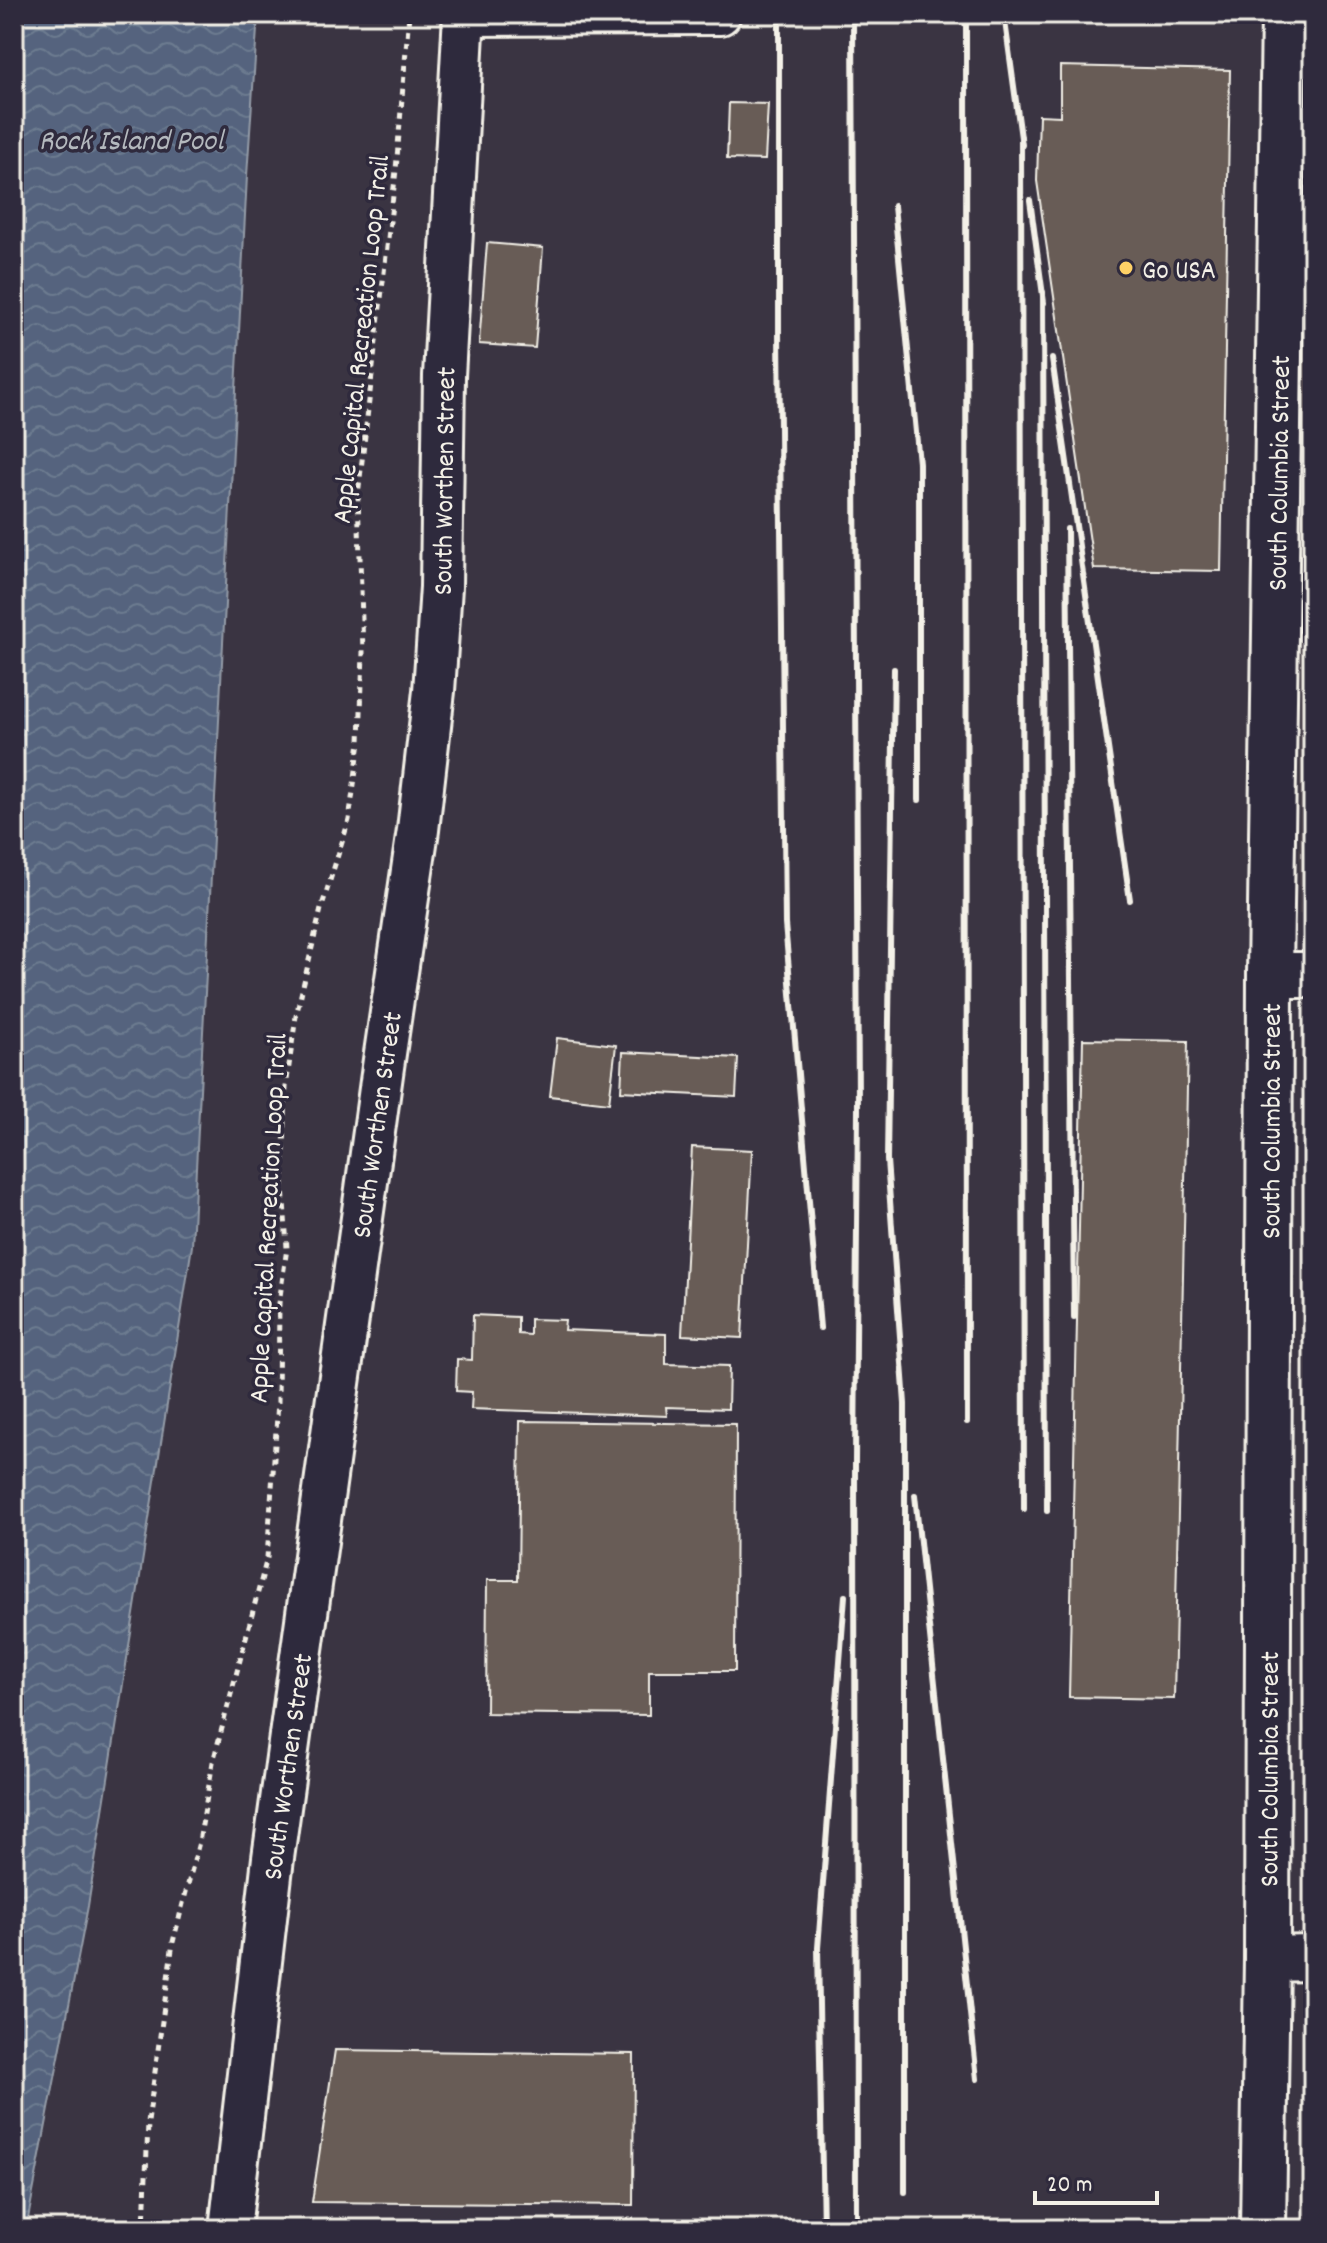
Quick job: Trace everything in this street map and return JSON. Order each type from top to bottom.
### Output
[{"type":"street","points":[[464,15],[720,14]]},
{"type":"street","name":"South Columbia Street","points":[[1263,2229],[1267,1959],[1270,975],[1284,14]]},
{"type":"street","name":"South Worthen Street","points":[[230,2229],[273,1858],[418,830],[434,691],[441,587],[444,376],[464,15]]},
{"type":"street","points":[[1270,975],[1313,975]]},
{"type":"street","points":[[1267,1959],[1313,1958]]},
{"type":"path","name":"Apple Capital Recreation Loop Trail","points":[[144,2229],[148,2122],[173,1942],[199,1842],[213,1762],[267,1558],[278,1402],[279,1303],[287,1248],[283,1185],[286,1087],[296,1016],[321,909],[349,820],[360,742],[363,652],[358,495],[396,170],[409,14]]},
{"type":"shaded area","points":[[1302,52],[1313,52],[1313,914],[1299,914]]},
{"type":"water","name":"Rock Island Pool","points":[[14,14],[258,14],[192,1246],[88,1906],[26,2229],[14,2229]]},
{"type":"building","points":[[1060,66],[1230,70],[1221,571],[1094,569],[1037,181],[1039,115],[1060,116]]},
{"type":"building","points":[[729,103],[768,104],[765,160],[727,159]]},
{"type":"building","points":[[487,243],[543,248],[535,348],[479,344]]},
{"type":"building","points":[[557,1038],[616,1045],[609,1103],[550,1096]]},
{"type":"building","points":[[1083,1039],[1188,1041],[1174,1699],[1069,1697]]},
{"type":"building","points":[[623,1052],[738,1058],[736,1097],[621,1091]]},
{"type":"building","points":[[692,1147],[752,1150],[742,1338],[682,1335]]},
{"type":"building","points":[[473,1315],[518,1317],[518,1334],[530,1335],[530,1319],[565,1320],[564,1330],[666,1334],[666,1364],[729,1366],[728,1409],[666,1407],[667,1416],[471,1409],[472,1392],[456,1391],[457,1359],[472,1360]]},
{"type":"building","points":[[520,1421],[736,1424],[735,1671],[649,1671],[649,1715],[486,1713],[487,1580],[518,1580]]},
{"type":"building","points":[[335,2050],[634,2054],[633,2205],[312,2202]]},
{"type":"railway","points":[[779,14],[785,924],[820,1328]]},
{"type":"railway","points":[[853,14],[858,1110],[856,2229]]},
{"type":"railway","points":[[966,14],[967,1422]]},
{"type":"railway","points":[[1004,14],[1022,145]]},
{"type":"railway","points":[[1021,136],[1024,1509]]},
{"type":"railway","points":[[1030,200],[1044,303]]},
{"type":"railway","points":[[894,206],[919,463],[919,800]]},
{"type":"railway","points":[[1043,292],[1047,1511]]},
{"type":"railway","points":[[1052,359],[1130,900]]},
{"type":"railway","points":[[1067,529],[1074,1317]]},
{"type":"railway","points":[[894,669],[887,1160],[905,1404],[905,2192]]},
{"type":"railway","points":[[915,1495],[977,2079]]},
{"type":"railway","points":[[823,2229],[818,1948],[845,1596]]},
{"type":"place","name":"Go USA","points":[[1126,268]]}]
